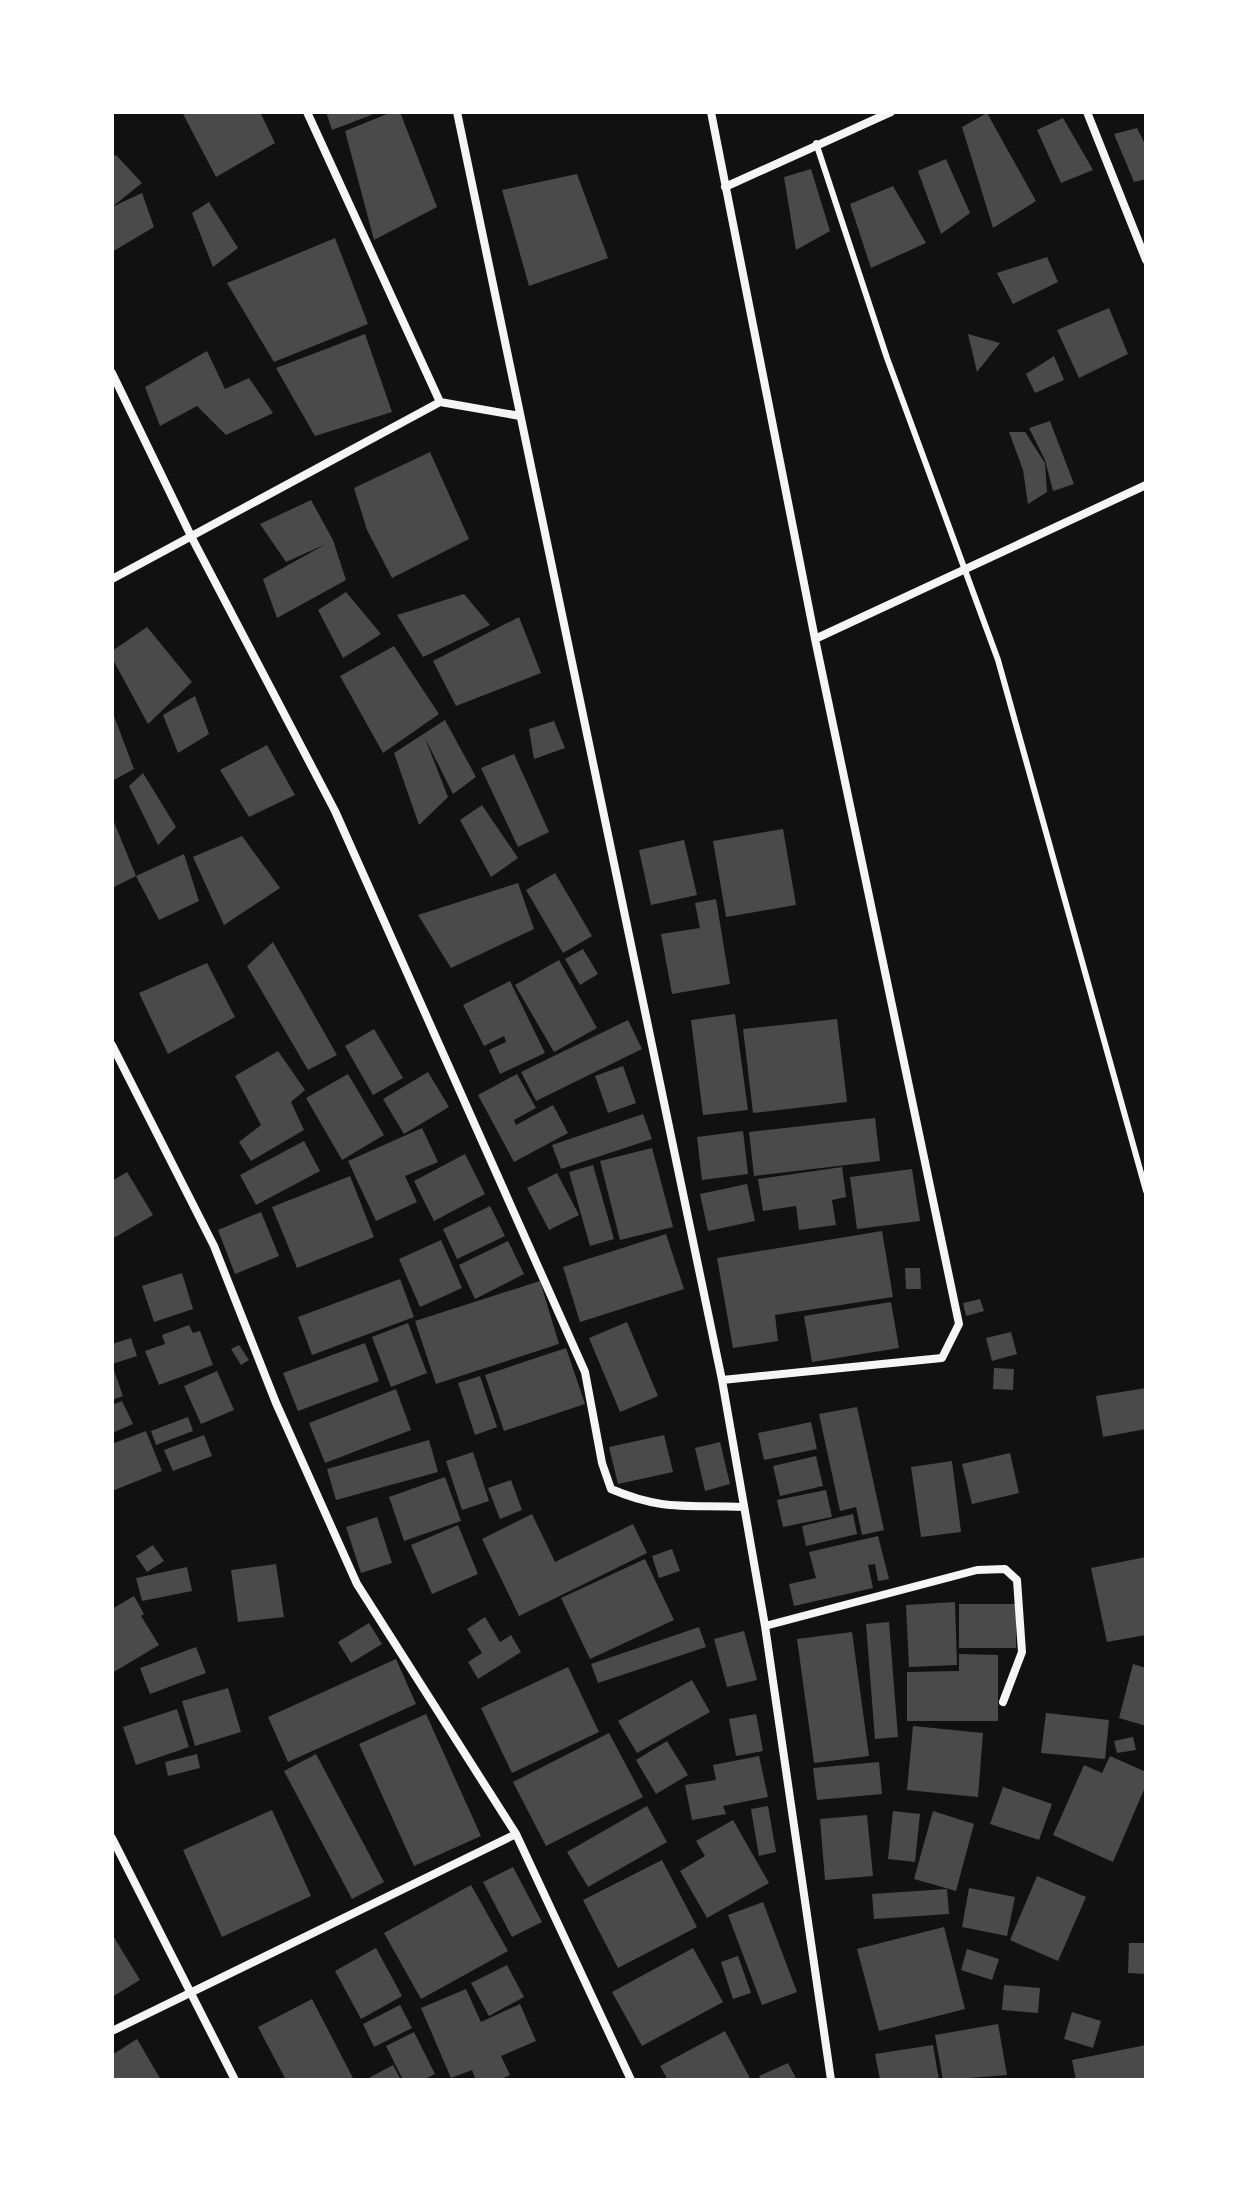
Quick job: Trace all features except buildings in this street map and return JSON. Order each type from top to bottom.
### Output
[{"type":"street","points":[[307,112],[440,402]]},
{"type":"street","points":[[457,112],[722,1380],[765,1626],[831,2080]]},
{"type":"street","points":[[711,112],[815,639],[959,1324],[942,1358],[722,1380]]},
{"type":"street","points":[[725,187],[816,143],[891,112]]},
{"type":"street","points":[[1087,112],[1146,260]]},
{"type":"street","points":[[112,373],[192,538],[335,811],[585,1372],[602,1463],[611,1489],[644,1504],[672,1508],[744,1507]]},
{"type":"street","points":[[112,579],[440,402],[520,416]]},
{"type":"street","points":[[815,639],[1146,485]]},
{"type":"street","points":[[112,1045],[214,1246],[276,1403],[357,1584],[516,1834],[631,2080]]},
{"type":"street","points":[[765,1626],[977,1570],[1005,1569],[1017,1580],[1022,1652],[1003,1702]]},
{"type":"street","points":[[112,2031],[516,1834]]},
{"type":"street","points":[[112,1838],[235,2080]]},
{"type":"lane","points":[[816,143],[963,568],[998,660],[1146,1191]]}]
